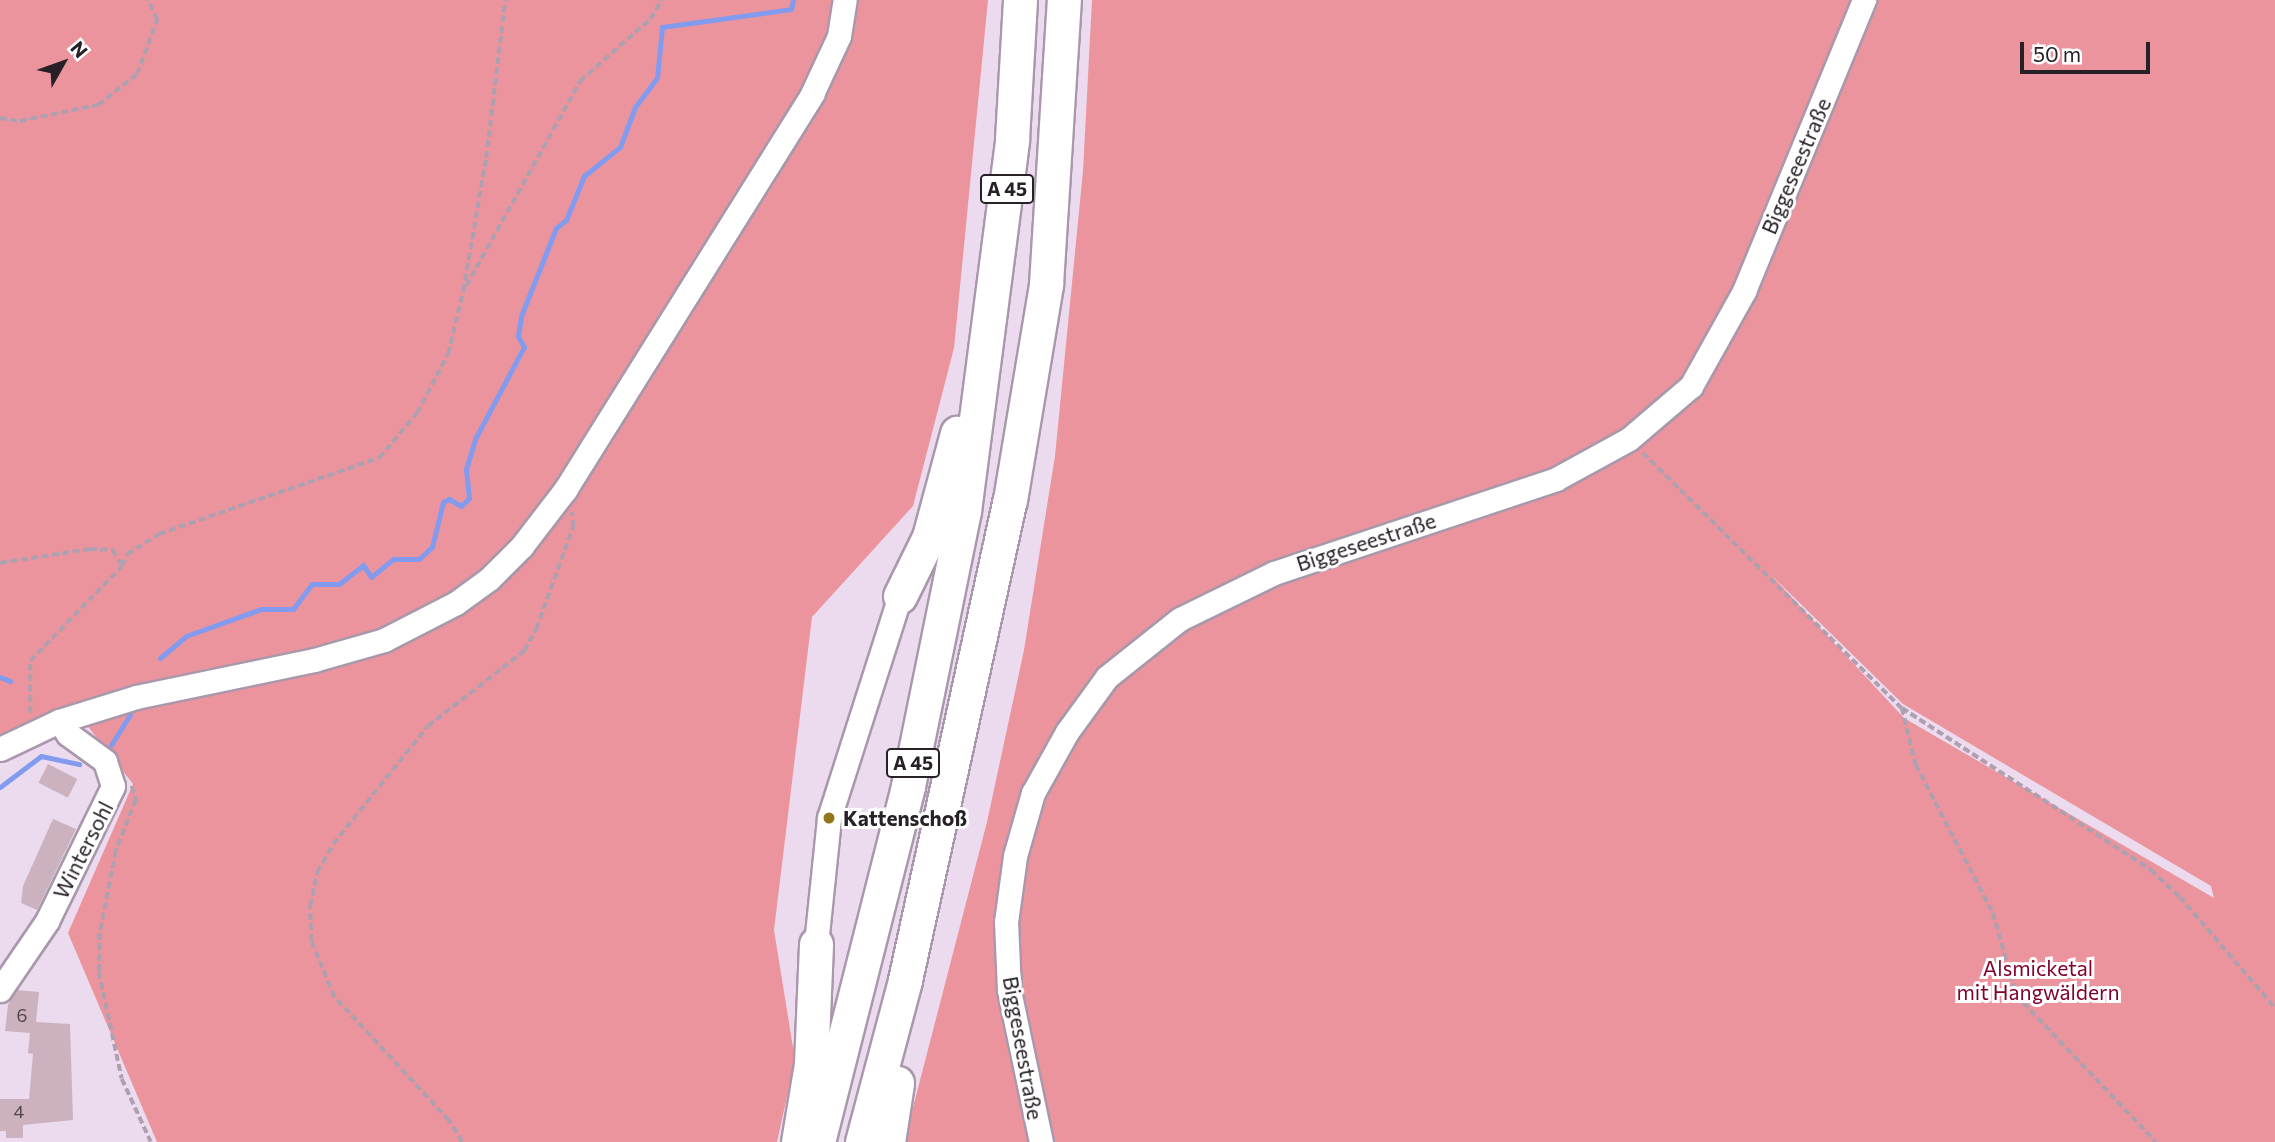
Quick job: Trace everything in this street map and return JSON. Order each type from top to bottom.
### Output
[{"type":"highway","name":"A 45","points":[[818,1142],[911,774],[964,511],[984,378],[1013,139],[1020,0]]},
{"type":"highway","name":"A 45","points":[[862,1142],[905,980],[1010,500],[1046,284],[1063,0]]},
{"type":"highway","points":[[900,596],[929,537],[962,416],[984,378]]},
{"type":"highway","points":[[798,1142],[811,1064],[816,944]]},
{"type":"highway","points":[[888,1142],[905,1049],[905,980]]},
{"type":"street","points":[[0,749],[48,725],[136,697],[314,660],[384,640],[456,603],[489,579],[522,546],[565,490],[812,94],[839,36],[845,0]]},
{"type":"street","name":"Biggeseestraße","points":[[1041,1142],[1009,990],[1006,922],[1015,856],[1033,793],[1067,732],[1107,677],[1180,620],[1274,573],[1556,479],[1629,439],[1691,386],[1744,291],[1864,0]]},
{"type":"street","points":[[816,944],[829,818],[900,596]]},
{"type":"street","name":"Wintersohl","points":[[0,988],[47,921],[110,796],[112,775],[105,761],[68,734],[48,725]]},
{"type":"path","points":[[0,118],[20,121],[99,105],[138,74],[158,20],[148,0]]},
{"type":"path","points":[[48,725],[27,704],[30,661],[122,566],[127,554],[159,534],[379,458],[417,413],[448,354],[463,291],[486,158],[505,0]]},
{"type":"path","points":[[463,291],[580,80],[650,19],[662,0]]},
{"type":"path","points":[[1629,439],[1902,708],[2151,870],[2180,897],[2275,1008]]},
{"type":"path","points":[[462,1142],[449,1121],[334,997],[311,941],[310,906],[317,872],[333,844],[428,726],[524,652],[573,527],[565,490]]},
{"type":"path","points":[[0,563],[90,549],[113,550],[122,566]]},
{"type":"path","points":[[1902,708],[1916,765],[1993,913],[2016,995],[2156,1142]]},
{"type":"path","points":[[112,775],[131,784],[136,800],[116,852],[100,933],[99,972],[122,1079],[151,1142]]},
{"type":"green space","points":[[0,0],[988,0],[954,348],[913,506],[812,617],[774,930],[795,1060],[777,1142],[157,1142],[68,933],[133,784],[71,705],[0,738]]},
{"type":"green space","name":"Alsmicketal mit Hangwäldern","points":[[1092,0],[1853,0],[1693,390],[1867,0],[2275,0],[2275,1142],[904,1142],[987,822],[1024,650],[1055,456],[1083,171]],"holes":[[[1771,575],[1903,704],[2211,886],[2214,898],[1904,718]]]},
{"type":"building","points":[[48,764],[77,779],[68,798],[38,783]]},
{"type":"building","points":[[53,819],[76,829],[37,910],[21,903],[23,886]]},
{"type":"building","points":[[17,990],[39,992],[36,1022],[70,1024],[73,1120],[23,1125],[23,1138],[6,1138],[6,1131],[0,1131],[0,1099],[29,1099],[33,1054],[28,1053],[30,1033],[5,1031],[8,1005]]},
{"type":"waterway","points":[[160,658],[186,636],[261,609],[293,609],[312,584],[339,584],[363,565],[371,577],[393,559],[419,559],[432,547],[443,502],[449,499],[461,506],[469,498],[466,469],[475,439],[524,347],[518,336],[521,316],[556,228],[566,220],[584,176],[620,147],[635,107],[657,78],[662,27],[791,9],[793,0]]},
{"type":"waterway","points":[[0,677],[10,681]]},
{"type":"waterway","points":[[111,745],[130,715]]},
{"type":"waterway","points":[[0,787],[41,756],[79,764]]},
{"type":"place","name":"Kattenschoß","points":[[829,818]]}]
